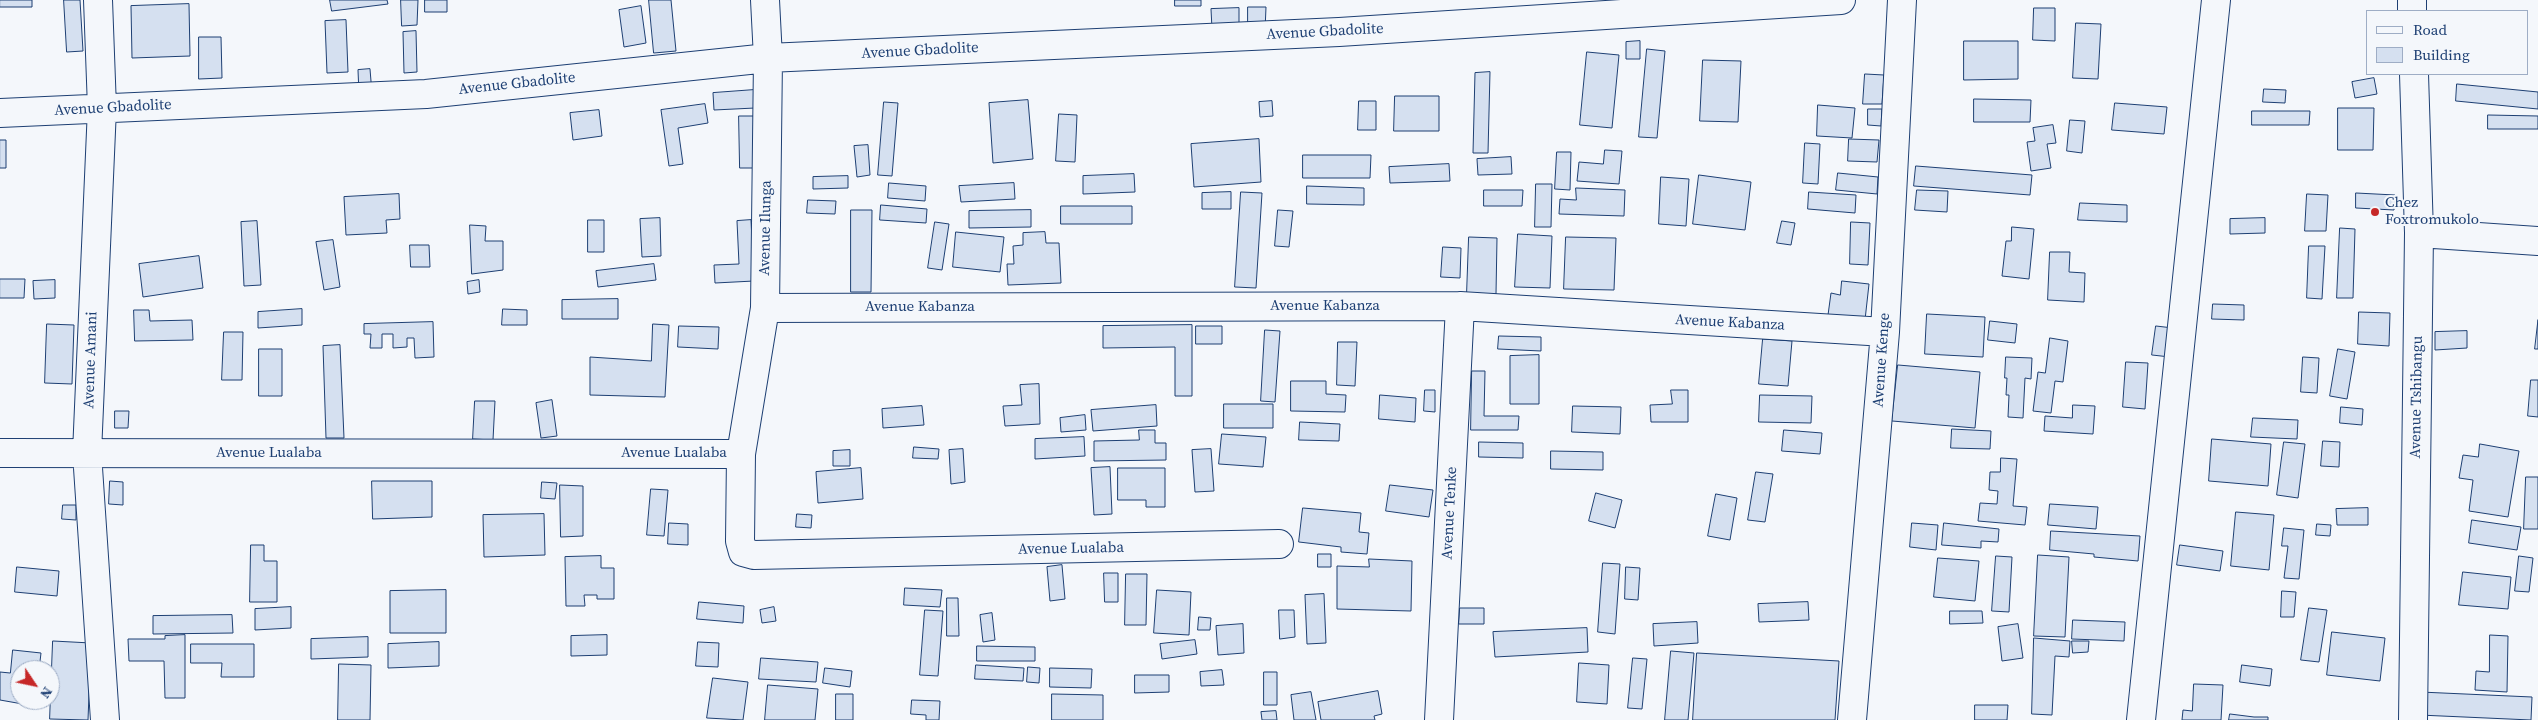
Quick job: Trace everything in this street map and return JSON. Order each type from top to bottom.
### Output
[{"type":"street","name":"Avenue Amani","points":[[98,0],[102,108],[87,453],[105,720]]},
{"type":"street","name":"Avenue Ilunga","points":[[741,454],[765,308],[768,58],[764,0]]},
{"type":"street","name":"Avenue Gbadolite","points":[[0,113],[426,94],[768,58],[1340,32],[1841,0]]},
{"type":"street","name":"Avenue Kenge","points":[[1852,720],[1885,332],[1902,0]]},
{"type":"street","points":[[2141,720],[2216,0]]},
{"type":"street","name":"Avenue Tshibangu","points":[[2413,720],[2419,233],[2414,75]]},
{"type":"street","points":[[2419,233],[2538,241]]},
{"type":"street","name":"Avenue Kabanza","points":[[765,308],[1460,306],[1885,332]]},
{"type":"street","name":"Avenue Tenke","points":[[1439,720],[1460,306]]},
{"type":"street","name":"Avenue Lualaba","points":[[0,453],[741,454],[740,547],[748,555],[1279,544]]},
{"type":"building","points":[[0,0],[32,0],[32,7],[0,7]]},
{"type":"building","points":[[64,0],[80,0],[83,51],[67,52]]},
{"type":"building","points":[[330,0],[387,0],[388,4],[332,11]]},
{"type":"building","points":[[401,0],[418,0],[417,25],[402,26]]},
{"type":"building","points":[[425,0],[447,0],[447,12],[425,12]]},
{"type":"building","points":[[649,0],[671,0],[676,51],[654,53]]},
{"type":"building","points":[[1175,0],[1201,0],[1201,6],[1175,6]]},
{"type":"building","points":[[189,4],[190,56],[132,58],[131,6]]},
{"type":"building","points":[[641,6],[646,43],[624,47],[619,10]]},
{"type":"building","points":[[1248,7],[1266,7],[1265,31],[1248,30]]},
{"type":"building","points":[[1239,8],[1239,27],[1212,29],[1211,9]]},
{"type":"building","points":[[2034,8],[2055,8],[2055,41],[2033,40]]},
{"type":"building","points":[[346,20],[348,72],[327,73],[325,21]]},
{"type":"building","points":[[2076,23],[2101,24],[2098,79],[2073,78]]},
{"type":"building","points":[[416,31],[417,72],[404,73],[403,32]]},
{"type":"building","points":[[199,37],[221,37],[222,78],[199,79]]},
{"type":"building","points":[[1640,41],[1640,59],[1626,59],[1626,42]]},
{"type":"building","points":[[1964,41],[2018,41],[2018,79],[1964,80]]},
{"type":"building","points":[[1647,49],[1665,51],[1657,138],[1639,137]]},
{"type":"building","points":[[1587,52],[1619,55],[1612,128],[1580,125]]},
{"type":"building","points":[[1703,60],[1741,61],[1738,122],[1700,121]]},
{"type":"building","points":[[370,69],[372,93],[359,94],[358,70]]},
{"type":"building","points":[[1490,72],[1488,153],[1473,153],[1475,73]]},
{"type":"building","points":[[1865,74],[1884,75],[1882,104],[1863,104]]},
{"type":"building","points":[[2374,78],[2377,94],[2355,98],[2352,82]]},
{"type":"building","points":[[2457,84],[2538,92],[2538,109],[2456,101]]},
{"type":"building","points":[[2264,89],[2286,90],[2285,103],[2263,102]]},
{"type":"building","points":[[754,90],[755,108],[714,110],[713,93]]},
{"type":"building","points":[[1395,96],[1439,96],[1439,131],[1394,131]]},
{"type":"building","points":[[1974,99],[2031,100],[2030,122],[1974,122]]},
{"type":"building","points":[[1028,100],[1033,159],[993,163],[989,103]]},
{"type":"building","points":[[1272,101],[1273,116],[1260,117],[1259,102]]},
{"type":"building","points":[[1359,101],[1376,101],[1376,130],[1358,130]]},
{"type":"building","points":[[884,102],[898,103],[892,176],[878,175]]},
{"type":"building","points":[[2115,103],[2167,107],[2164,134],[2112,130]]},
{"type":"building","points":[[705,104],[708,123],[678,128],[683,164],[669,166],[661,110]]},
{"type":"building","points":[[1818,105],[1855,108],[1852,138],[1817,136]]},
{"type":"building","points":[[2338,108],[2374,108],[2373,150],[2338,150]]},
{"type":"building","points":[[1868,109],[1882,109],[1881,126],[1868,125]]},
{"type":"building","points":[[599,110],[602,136],[573,140],[570,113]]},
{"type":"building","points":[[2252,111],[2310,111],[2309,125],[2252,125]]},
{"type":"building","points":[[1059,114],[1077,115],[1075,162],[1056,161]]},
{"type":"building","points":[[2488,115],[2538,116],[2538,129],[2488,129]]},
{"type":"building","points":[[739,116],[755,116],[756,168],[740,168]]},
{"type":"building","points":[[2070,120],[2085,121],[2082,153],[2067,151]]},
{"type":"building","points":[[2053,125],[2056,143],[2047,144],[2051,168],[2031,171],[2027,142],[2035,141],[2033,128]]},
{"type":"building","points":[[1259,139],[1261,182],[1194,187],[1191,144]]},
{"type":"building","points":[[1849,139],[1879,140],[1877,162],[1848,161]]},
{"type":"building","points":[[0,140],[6,140],[6,168],[0,168]]},
{"type":"building","points":[[1805,143],[1820,144],[1818,184],[1803,183]]},
{"type":"building","points":[[868,145],[870,175],[857,177],[854,146]]},
{"type":"building","points":[[1605,150],[1622,151],[1619,184],[1577,181],[1579,162],[1603,164]]},
{"type":"building","points":[[1557,152],[1571,152],[1570,190],[1555,189]]},
{"type":"building","points":[[1303,155],[1371,155],[1370,178],[1303,178]]},
{"type":"building","points":[[1511,157],[1512,174],[1478,175],[1477,159]]},
{"type":"building","points":[[1449,164],[1450,181],[1390,183],[1389,167]]},
{"type":"building","points":[[1916,166],[2032,175],[2030,195],[1914,186]]},
{"type":"building","points":[[1838,173],[1878,177],[1877,194],[1836,190]]},
{"type":"building","points":[[1134,174],[1135,192],[1083,194],[1083,176]]},
{"type":"building","points":[[1699,175],[1751,182],[1745,230],[1693,224]]},
{"type":"building","points":[[848,176],[848,188],[813,189],[813,177]]},
{"type":"building","points":[[1661,177],[1689,179],[1686,226],[1659,224]]},
{"type":"building","points":[[889,183],[926,186],[925,201],[888,198]]},
{"type":"building","points":[[1014,183],[1015,199],[961,202],[959,186]]},
{"type":"building","points":[[1536,184],[1552,184],[1551,227],[1535,227]]},
{"type":"building","points":[[1307,186],[1364,188],[1364,205],[1307,204]]},
{"type":"building","points":[[1576,188],[1625,190],[1624,216],[1559,214],[1560,199],[1576,200]]},
{"type":"building","points":[[1484,190],[1523,190],[1522,206],[1484,206]]},
{"type":"building","points":[[1917,190],[1948,191],[1947,212],[1915,210]]},
{"type":"building","points":[[1231,192],[1231,209],[1202,209],[1202,193]]},
{"type":"building","points":[[1241,192],[1262,193],[1256,288],[1235,287]]},
{"type":"building","points":[[1809,192],[1856,195],[1855,213],[1808,209]]},
{"type":"building","points":[[2356,193],[2395,195],[2394,210],[2356,208]]},
{"type":"building","points":[[399,194],[400,219],[386,220],[387,233],[346,235],[344,197]]},
{"type":"building","points":[[2307,194],[2328,195],[2326,231],[2305,231]]},
{"type":"building","points":[[808,200],[836,201],[835,214],[807,213]]},
{"type":"building","points":[[2080,203],[2127,205],[2127,222],[2078,220]]},
{"type":"building","points":[[881,205],[927,209],[926,223],[880,220]]},
{"type":"building","points":[[1061,206],[1132,206],[1132,224],[1061,224]]},
{"type":"building","points":[[851,210],[872,210],[871,292],[851,292]]},
{"type":"building","points":[[1031,210],[1031,227],[969,228],[969,211]]},
{"type":"building","points":[[1278,210],[1293,211],[1289,247],[1275,246]]},
{"type":"building","points":[[660,218],[661,256],[642,257],[640,219]]},
{"type":"building","points":[[2265,218],[2265,233],[2230,234],[2230,219]]},
{"type":"building","points":[[588,220],[604,220],[604,252],[588,252]]},
{"type":"building","points":[[751,220],[754,281],[715,283],[714,265],[739,264],[737,221]]},
{"type":"building","points":[[257,221],[261,285],[244,286],[241,222]]},
{"type":"building","points":[[1782,221],[1795,223],[1791,245],[1777,243]]},
{"type":"building","points":[[935,222],[949,224],[942,270],[928,268]]},
{"type":"building","points":[[1851,222],[1870,223],[1868,265],[1850,264]]},
{"type":"building","points":[[470,225],[486,226],[485,241],[503,241],[503,270],[472,274]]},
{"type":"building","points":[[2012,227],[2034,229],[2029,279],[2002,276],[2006,241],[2011,241]]},
{"type":"building","points":[[2340,228],[2355,229],[2353,298],[2337,298]]},
{"type":"building","points":[[956,232],[1004,237],[1000,272],[953,267]]},
{"type":"building","points":[[1045,232],[1046,243],[1059,243],[1061,283],[1008,285],[1007,264],[1014,264],[1013,246],[1023,245],[1023,233]]},
{"type":"building","points":[[1518,234],[1552,236],[1550,288],[1515,287]]},
{"type":"building","points":[[1469,237],[1497,238],[1496,294],[1467,293]]},
{"type":"building","points":[[1566,237],[1616,238],[1614,290],[1564,289]]},
{"type":"building","points":[[333,240],[340,287],[324,290],[316,242]]},
{"type":"building","points":[[410,245],[429,245],[430,267],[411,267]]},
{"type":"building","points":[[2309,246],[2325,246],[2322,299],[2307,298]]},
{"type":"building","points":[[1443,247],[1461,248],[1460,278],[1441,277]]},
{"type":"building","points":[[2050,252],[2070,252],[2069,272],[2085,273],[2084,302],[2048,300]]},
{"type":"building","points":[[199,256],[203,288],[143,297],[139,264]]},
{"type":"building","points":[[654,264],[656,280],[598,287],[596,271]]},
{"type":"building","points":[[0,279],[25,279],[24,298],[0,298]]},
{"type":"building","points":[[55,280],[55,298],[34,299],[33,281]]},
{"type":"building","points":[[479,280],[480,292],[468,294],[467,282]]},
{"type":"building","points":[[1842,281],[1869,284],[1865,320],[1828,315],[1831,293],[1840,295]]},
{"type":"building","points":[[618,299],[618,319],[562,319],[562,300]]},
{"type":"building","points":[[2213,304],[2244,305],[2244,320],[2212,319]]},
{"type":"building","points":[[302,309],[302,325],[258,328],[258,312]]},
{"type":"building","points":[[503,309],[527,310],[527,325],[502,325]]},
{"type":"building","points":[[134,310],[149,310],[150,321],[192,320],[193,340],[135,341]]},
{"type":"building","points":[[2359,312],[2390,313],[2389,346],[2358,344]]},
{"type":"building","points":[[1927,314],[1985,317],[1983,357],[1925,354]]},
{"type":"building","points":[[2538,320],[2538,349],[2535,349]]},
{"type":"building","points":[[1990,321],[2017,324],[2015,343],[1988,340]]},
{"type":"building","points":[[433,322],[434,357],[415,358],[414,338],[407,338],[407,347],[393,348],[393,334],[382,334],[382,348],[370,348],[371,334],[364,334],[364,324]]},
{"type":"building","points":[[47,324],[74,325],[72,384],[45,383]]},
{"type":"building","points":[[653,324],[669,325],[665,397],[590,395],[590,357],[651,361]]},
{"type":"building","points":[[1192,325],[1192,396],[1175,396],[1175,347],[1103,348],[1103,326]]},
{"type":"building","points":[[679,326],[719,327],[718,349],[678,347]]},
{"type":"building","points":[[1196,326],[1222,326],[1222,344],[1196,344]]},
{"type":"building","points":[[2156,326],[2173,328],[2170,357],[2152,355]]},
{"type":"building","points":[[1265,330],[1280,331],[1275,402],[1261,401]]},
{"type":"building","points":[[2467,331],[2467,348],[2435,350],[2435,332]]},
{"type":"building","points":[[224,332],[243,332],[242,380],[222,380]]},
{"type":"building","points":[[1499,336],[1541,337],[1541,351],[1498,349]]},
{"type":"building","points":[[2050,338],[2068,341],[2063,382],[2055,381],[2051,413],[2033,411],[2038,372],[2045,373]]},
{"type":"building","points":[[1763,339],[1792,341],[1788,386],[1759,384]]},
{"type":"building","points":[[1338,342],[1357,342],[1355,386],[1337,385]]},
{"type":"building","points":[[340,345],[344,438],[326,438],[323,346]]},
{"type":"building","points":[[259,349],[282,349],[282,396],[259,396]]},
{"type":"building","points":[[2338,349],[2355,352],[2347,399],[2330,396]]},
{"type":"building","points":[[1539,355],[1539,404],[1510,404],[1510,356]]},
{"type":"building","points":[[2006,357],[2032,358],[2031,379],[2025,378],[2023,418],[2008,417],[2009,395],[2006,395]]},
{"type":"building","points":[[2303,357],[2319,358],[2317,393],[2301,392]]},
{"type":"building","points":[[2126,362],[2148,363],[2145,409],[2123,407]]},
{"type":"building","points":[[1898,365],[1980,372],[1975,428],[1892,421]]},
{"type":"building","points":[[1472,371],[1485,371],[1484,416],[1519,416],[1518,430],[1471,430]]},
{"type":"building","points":[[2531,380],[2538,380],[2538,417],[2528,416]]},
{"type":"building","points":[[1291,381],[1326,381],[1326,394],[1346,395],[1345,412],[1291,411]]},
{"type":"building","points":[[1039,384],[1040,424],[1005,426],[1003,406],[1022,405],[1020,385]]},
{"type":"building","points":[[1425,390],[1435,390],[1435,412],[1424,411]]},
{"type":"building","points":[[1671,390],[1688,390],[1688,422],[1651,422],[1650,405],[1672,404]]},
{"type":"building","points":[[1380,395],[1416,398],[1415,422],[1379,419]]},
{"type":"building","points":[[1760,395],[1812,396],[1811,423],[1759,422]]},
{"type":"building","points":[[552,400],[557,436],[541,438],[536,403]]},
{"type":"building","points":[[475,401],[495,401],[493,440],[473,439]]},
{"type":"building","points":[[1224,404],[1273,404],[1273,428],[1224,428]]},
{"type":"building","points":[[1156,405],[1157,426],[1093,431],[1091,410]]},
{"type":"building","points":[[2073,405],[2095,406],[2093,434],[2044,431],[2045,416],[2072,418]]},
{"type":"building","points":[[922,406],[924,425],[883,428],[882,409]]},
{"type":"building","points":[[1573,406],[1621,407],[1620,434],[1572,432]]},
{"type":"building","points":[[2341,407],[2363,409],[2362,425],[2340,423]]},
{"type":"building","points":[[115,411],[129,411],[128,428],[115,428]]},
{"type":"building","points":[[1085,415],[1086,430],[1061,432],[1060,418]]},
{"type":"building","points":[[2253,418],[2298,420],[2297,439],[2251,437]]},
{"type":"building","points":[[1300,422],[1340,424],[1339,441],[1299,440]]},
{"type":"building","points":[[1952,429],[1991,431],[1990,449],[1951,448]]},
{"type":"building","points":[[1139,430],[1155,430],[1155,443],[1166,443],[1166,460],[1094,461],[1094,441],[1139,440]]},
{"type":"building","points":[[1784,430],[1822,433],[1820,454],[1782,451]]},
{"type":"building","points":[[1222,434],[1266,437],[1263,467],[1219,464]]},
{"type":"building","points":[[1084,437],[1085,456],[1035,459],[1035,439]]},
{"type":"building","points":[[2212,439],[2271,444],[2268,486],[2209,481]]},
{"type":"building","points":[[2323,441],[2340,442],[2339,467],[2321,466]]},
{"type":"building","points":[[1479,442],[1523,443],[1523,458],[1479,457]]},
{"type":"building","points":[[2284,442],[2305,444],[2298,498],[2277,495]]},
{"type":"building","points":[[2480,444],[2519,451],[2508,517],[2469,511],[2473,480],[2459,478],[2463,455],[2478,457]]},
{"type":"building","points":[[914,447],[939,449],[938,459],[913,458]]},
{"type":"building","points":[[963,449],[965,482],[951,484],[949,450]]},
{"type":"building","points":[[1211,449],[1214,491],[1195,492],[1192,450]]},
{"type":"building","points":[[850,450],[850,466],[833,466],[833,451]]},
{"type":"building","points":[[1551,451],[1603,452],[1603,470],[1551,469]]},
{"type":"building","points":[[2001,458],[2017,459],[2013,506],[2027,507],[2025,525],[1978,521],[1980,503],[1997,504],[1998,491],[1989,490],[1990,472],[2000,472]]},
{"type":"building","points":[[1110,467],[1112,514],[1094,515],[1091,468]]},
{"type":"building","points":[[861,468],[863,499],[818,503],[816,472]]},
{"type":"building","points":[[1118,468],[1165,468],[1165,507],[1146,507],[1146,500],[1118,500]]},
{"type":"building","points":[[1756,472],[1773,474],[1765,522],[1748,520]]},
{"type":"building","points":[[2526,477],[2538,477],[2538,529],[2524,529]]},
{"type":"building","points":[[110,481],[123,482],[123,505],[109,504]]},
{"type":"building","points":[[372,481],[432,481],[432,517],[373,519]]},
{"type":"building","points":[[542,482],[557,483],[555,499],[541,498]]},
{"type":"building","points":[[560,485],[583,486],[583,536],[561,537]]},
{"type":"building","points":[[1390,485],[1433,490],[1429,517],[1386,511]]},
{"type":"building","points":[[651,489],[668,490],[664,536],[647,535]]},
{"type":"building","points":[[1596,493],[1622,500],[1615,528],[1589,521]]},
{"type":"building","points":[[1716,494],[1737,498],[1730,540],[1708,536]]},
{"type":"building","points":[[2050,504],[2098,507],[2096,529],[2048,525]]},
{"type":"building","points":[[63,505],[76,505],[76,520],[62,519]]},
{"type":"building","points":[[1303,508],[1361,513],[1359,532],[1369,533],[1367,554],[1341,552],[1341,547],[1299,542]]},
{"type":"building","points":[[2368,508],[2368,525],[2337,525],[2336,509]]},
{"type":"building","points":[[2236,512],[2274,515],[2269,570],[2231,566]]},
{"type":"building","points":[[544,514],[545,555],[484,557],[483,515]]},
{"type":"building","points":[[797,514],[812,515],[811,528],[796,527]]},
{"type":"building","points":[[2472,520],[2521,527],[2517,550],[2469,543]]},
{"type":"building","points":[[669,523],[688,524],[688,545],[668,544]]},
{"type":"building","points":[[1912,523],[1938,525],[1936,550],[1910,547]]},
{"type":"building","points":[[1944,523],[1999,529],[1998,542],[1981,541],[1981,548],[1942,545]]},
{"type":"building","points":[[2317,524],[2331,525],[2330,536],[2316,535]]},
{"type":"building","points":[[2284,528],[2304,530],[2299,579],[2284,578],[2288,546],[2282,546]]},
{"type":"building","points":[[2051,531],[2140,536],[2138,561],[2050,550]]},
{"type":"building","points":[[251,545],[264,545],[264,561],[277,561],[277,602],[250,602]]},
{"type":"building","points":[[2180,545],[2223,551],[2220,571],[2177,565]]},
{"type":"building","points":[[1318,554],[1331,554],[1331,567],[1318,567]]},
{"type":"building","points":[[2038,555],[2069,557],[2065,637],[2034,636]]},
{"type":"building","points":[[601,556],[601,568],[614,568],[614,599],[597,599],[597,595],[584,595],[585,606],[566,606],[565,557]]},
{"type":"building","points":[[1996,556],[2012,557],[2009,612],[1992,611]]},
{"type":"building","points":[[2519,556],[2533,558],[2529,592],[2515,591]]},
{"type":"building","points":[[1938,558],[1979,561],[1975,601],[1934,597]]},
{"type":"building","points":[[1369,559],[1412,561],[1411,611],[1337,609],[1337,566],[1369,567]]},
{"type":"building","points":[[1603,563],[1620,564],[1615,634],[1598,632]]},
{"type":"building","points":[[1062,565],[1065,599],[1050,601],[1047,567]]},
{"type":"building","points":[[17,567],[59,571],[57,596],[15,592]]},
{"type":"building","points":[[1626,567],[1640,568],[1638,600],[1625,599]]},
{"type":"building","points":[[2463,572],[2511,577],[2508,609],[2459,605]]},
{"type":"building","points":[[1104,573],[1118,573],[1118,602],[1105,602]]},
{"type":"building","points":[[1126,574],[1147,574],[1146,625],[1125,625]]},
{"type":"building","points":[[905,588],[942,590],[940,607],[904,605]]},
{"type":"building","points":[[446,590],[446,633],[390,633],[390,591]]},
{"type":"building","points":[[1157,590],[1191,592],[1189,635],[1154,633]]},
{"type":"building","points":[[2282,591],[2296,592],[2294,617],[2281,617]]},
{"type":"building","points":[[1324,594],[1326,643],[1307,644],[1305,595]]},
{"type":"building","points":[[947,598],[958,598],[959,636],[947,636]]},
{"type":"building","points":[[699,602],[744,606],[743,623],[697,619]]},
{"type":"building","points":[[1808,602],[1809,620],[1759,622],[1758,604]]},
{"type":"building","points":[[291,607],[291,628],[255,630],[255,609]]},
{"type":"building","points":[[774,607],[776,621],[762,623],[760,610]]},
{"type":"building","points":[[1460,608],[1484,608],[1484,624],[1459,624]]},
{"type":"building","points":[[2309,608],[2327,610],[2319,662],[2301,660]]},
{"type":"building","points":[[925,610],[943,611],[938,676],[920,675]]},
{"type":"building","points":[[1279,610],[1294,610],[1295,637],[1280,639]]},
{"type":"building","points":[[1950,611],[1982,611],[1983,623],[1950,624]]},
{"type":"building","points":[[992,613],[995,640],[983,642],[980,615]]},
{"type":"building","points":[[232,615],[233,633],[153,634],[153,616]]},
{"type":"building","points":[[1199,617],[1211,618],[1210,630],[1198,630]]},
{"type":"building","points":[[2073,620],[2125,622],[2124,641],[2072,639]]},
{"type":"building","points":[[1697,622],[1698,643],[1654,646],[1653,624]]},
{"type":"building","points":[[1243,624],[1244,653],[1218,655],[1216,626]]},
{"type":"building","points":[[2018,624],[2023,658],[2002,661],[1998,627]]},
{"type":"building","points":[[1587,628],[1588,652],[1495,657],[1493,632]]},
{"type":"building","points":[[2332,632],[2385,638],[2380,681],[2327,675]]},
{"type":"building","points":[[185,635],[185,698],[165,698],[164,661],[129,661],[128,639],[165,639],[165,636]]},
{"type":"building","points":[[607,635],[607,655],[571,656],[571,636]]},
{"type":"building","points":[[2490,635],[2508,636],[2507,692],[2475,690],[2476,671],[2489,672]]},
{"type":"building","points":[[368,637],[368,657],[311,659],[311,639]]},
{"type":"building","points":[[2034,638],[2070,641],[2069,657],[2055,656],[2052,715],[2032,714]]},
{"type":"building","points":[[1195,640],[1197,654],[1162,659],[1160,644]]},
{"type":"building","points":[[53,641],[91,643],[88,720],[50,719],[50,710],[60,710],[60,660],[52,660]]},
{"type":"building","points":[[2072,641],[2089,641],[2088,652],[2073,653]]},
{"type":"building","points":[[439,642],[439,666],[388,668],[388,644]]},
{"type":"building","points":[[698,642],[719,643],[718,667],[696,666]]},
{"type":"building","points":[[191,644],[254,644],[254,677],[221,677],[222,663],[191,663]]},
{"type":"building","points":[[977,646],[1035,647],[1035,661],[977,661]]},
{"type":"building","points":[[13,650],[41,653],[40,660],[12,660]]},
{"type":"building","points":[[1671,651],[1694,653],[1688,720],[1665,720]]},
{"type":"building","points":[[1697,653],[1839,661],[1835,720],[1693,720]]},
{"type":"building","points":[[761,658],[818,662],[816,682],[759,679]]},
{"type":"building","points":[[1633,658],[1647,659],[1642,709],[1628,708]]},
{"type":"building","points":[[1579,663],[1609,665],[1607,704],[1577,702]]},
{"type":"building","points":[[339,664],[371,665],[370,720],[338,720]]},
{"type":"building","points":[[976,665],[1024,668],[1023,681],[975,679]]},
{"type":"building","points":[[2242,665],[2272,669],[2270,686],[2240,682]]},
{"type":"building","points":[[1028,667],[1040,668],[1039,683],[1027,682]]},
{"type":"building","points":[[825,668],[852,671],[850,687],[823,683]]},
{"type":"building","points":[[1050,668],[1092,669],[1091,688],[1050,687]]},
{"type":"building","points":[[1222,670],[1224,685],[1201,686],[1200,672]]},
{"type":"building","points":[[0,672],[10,673],[10,702],[0,700]]},
{"type":"building","points":[[1264,672],[1277,672],[1277,705],[1264,705]]},
{"type":"building","points":[[1135,675],[1169,675],[1169,692],[1135,693]]},
{"type":"building","points":[[713,678],[748,682],[743,720],[707,718]]},
{"type":"building","points":[[2194,684],[2223,685],[2221,720],[2182,720],[2183,710],[2192,711]]},
{"type":"building","points":[[768,685],[818,689],[815,720],[765,720]]},
{"type":"building","points":[[1378,691],[1382,714],[1374,716],[1375,720],[1321,720],[1318,702]]},
{"type":"building","points":[[1311,692],[1316,720],[1294,720],[1291,695]]},
{"type":"building","points":[[2420,692],[2532,697],[2531,720],[2419,715]]},
{"type":"building","points":[[836,694],[853,694],[853,720],[836,720]]},
{"type":"building","points":[[1052,694],[1103,695],[1103,720],[1052,720]]},
{"type":"building","points":[[912,700],[940,701],[939,720],[926,720],[926,715],[911,714]]},
{"type":"building","points":[[1975,705],[2008,705],[2007,720],[1975,720]]},
{"type":"building","points":[[1276,711],[1277,720],[1262,720],[1261,712]]},
{"type":"building","points":[[2230,714],[2268,717],[2268,720],[2229,720]]},
{"type":"place","name":"Chez Foxtromukolo","points":[[2375,212]]}]
